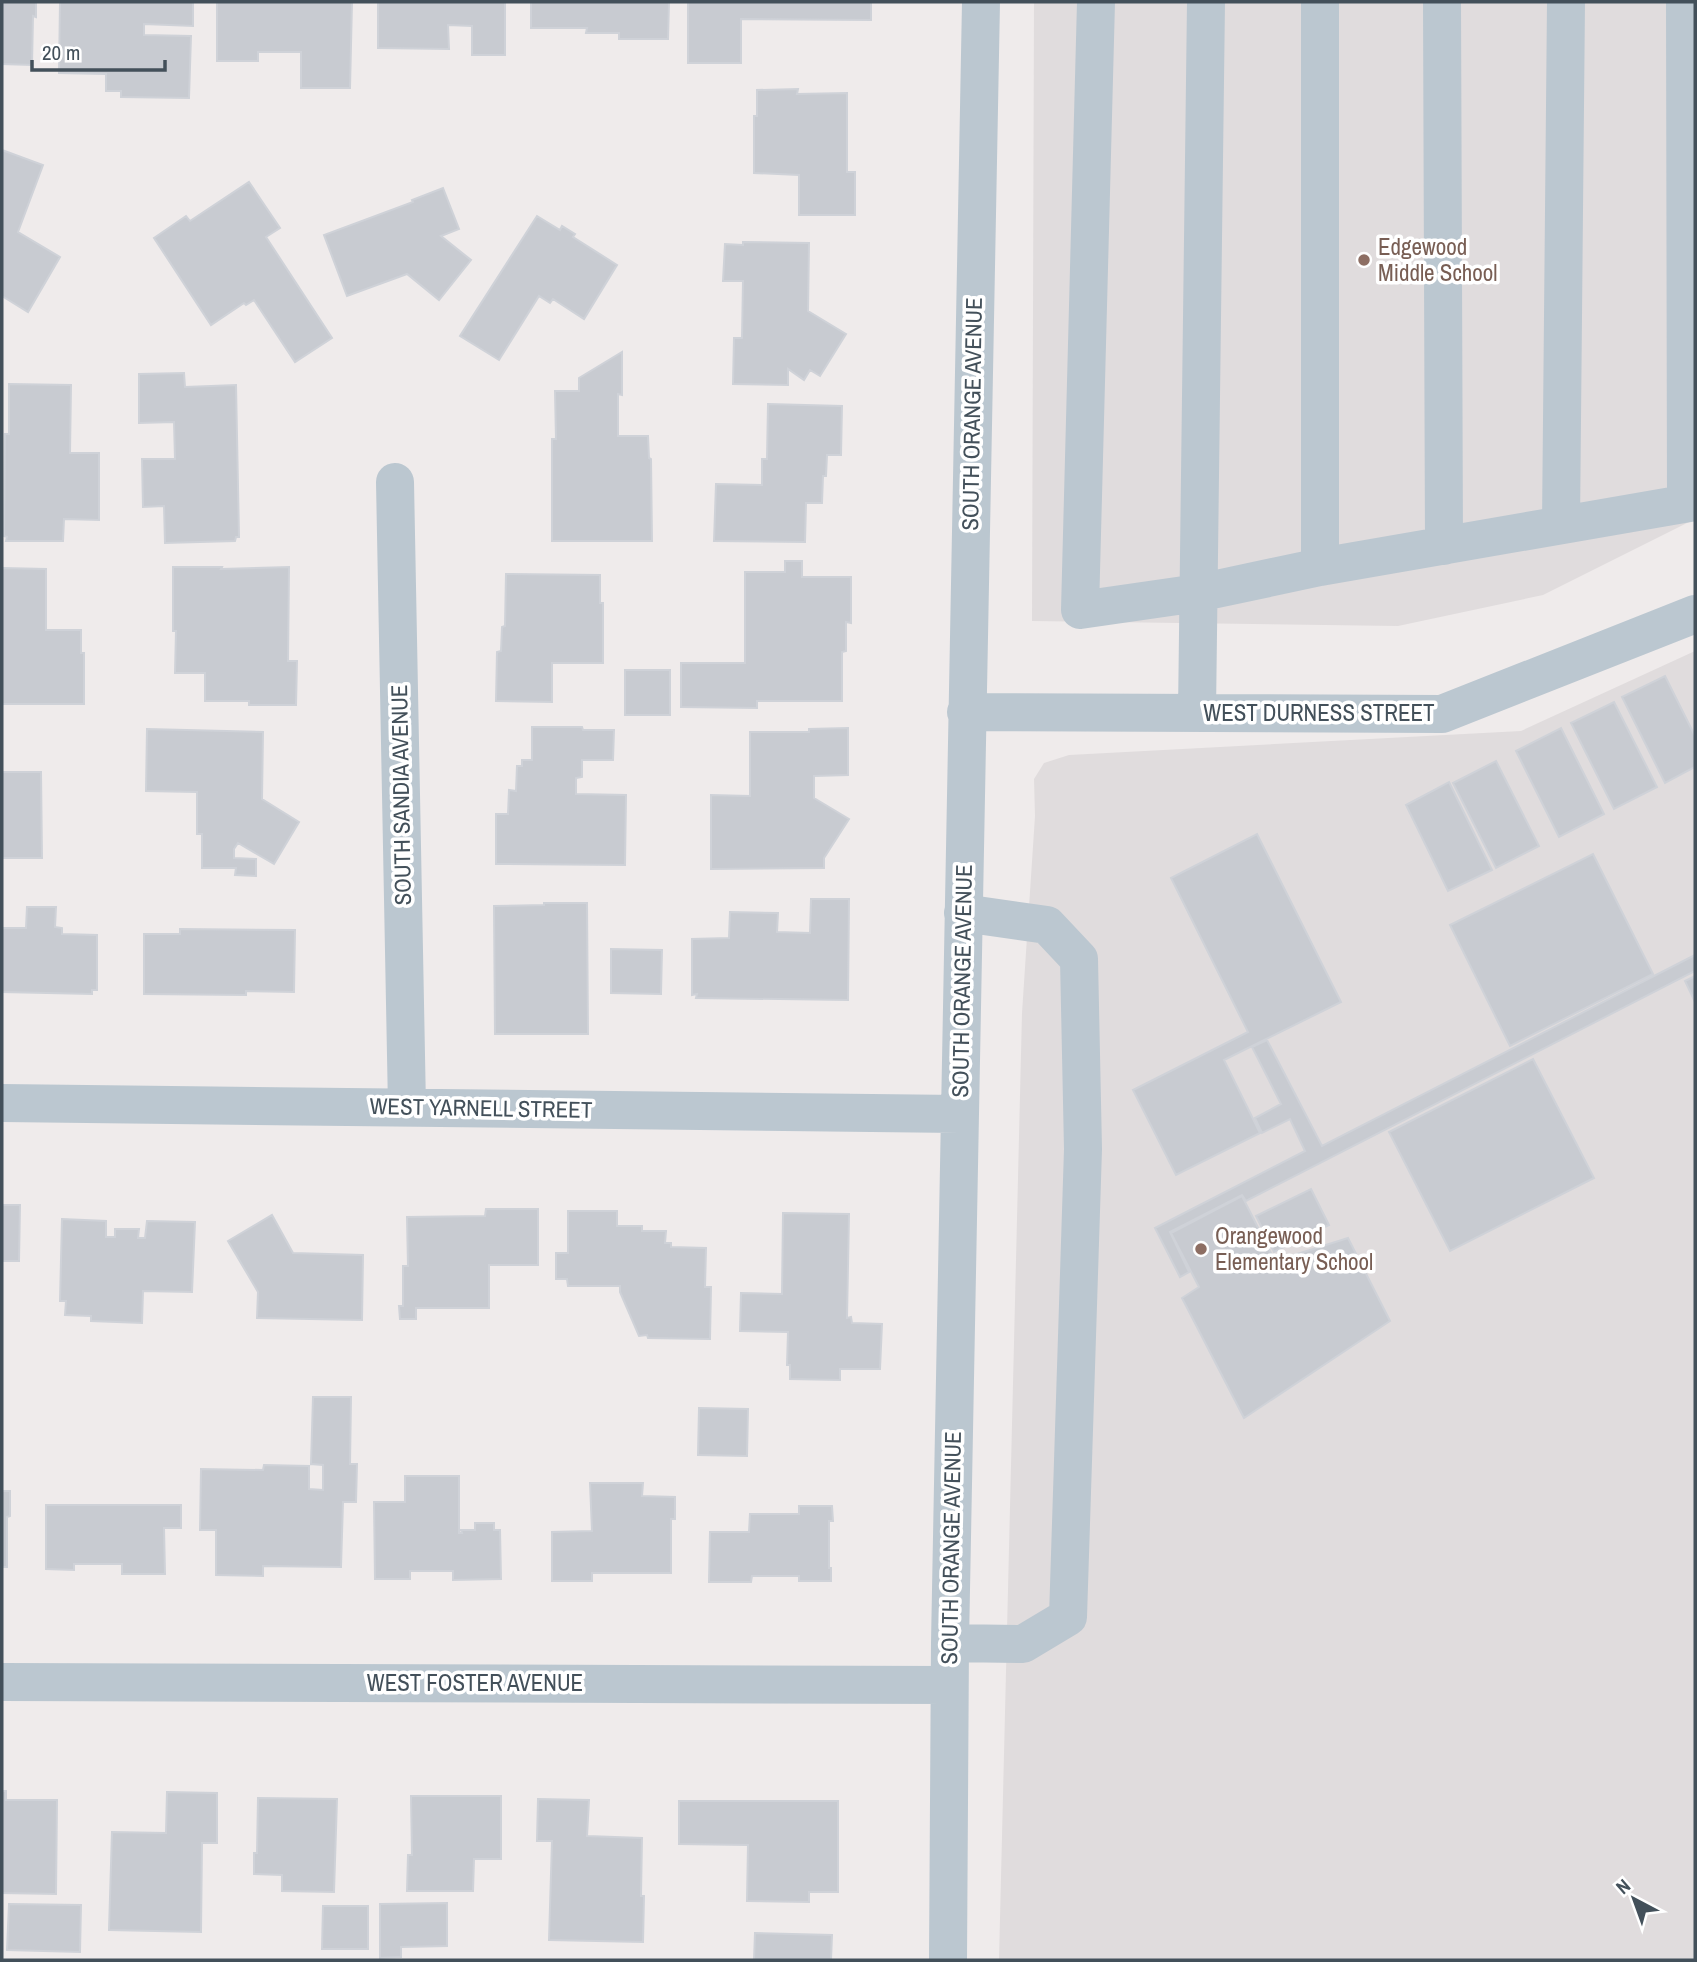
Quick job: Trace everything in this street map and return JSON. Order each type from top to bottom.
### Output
[{"type":"street","name":"SOUTH ORANGE AVENUE","points":[[948,1960],[949,1685],[981,2]]},
{"type":"street","points":[[1096,2],[1080,610],[1198,593],[1320,567],[1690,503],[1685,2]]},
{"type":"street","points":[[1197,713],[1206,2]]},
{"type":"street","points":[[1320,2],[1320,567]]},
{"type":"street","points":[[1442,2],[1444,546]]},
{"type":"street","points":[[1561,525],[1566,2]]},
{"type":"street","name":"SOUTH SANDIA AVENUE","points":[[395,482],[407,1107]]},
{"type":"street","name":"WEST DURNESS STREET","points":[[966,712],[1442,714],[1695,614]]},
{"type":"street","points":[[950,1643],[1023,1644],[1068,1617],[1083,1149],[1079,959],[1047,925],[963,913]]},
{"type":"street","name":"WEST YARNELL STREET","points":[[2,1103],[960,1114]]},
{"type":"street","name":"WEST FOSTER AVENUE","points":[[2,1682],[949,1685]]},
{"type":"shaded area","name":"Edgewood Middle School","points":[[1034,2],[1695,2],[1695,519],[1543,595],[1398,626],[1032,621]]},
{"type":"shaded area","points":[[1695,651],[1695,1960],[999,1960],[1022,1013],[1035,816],[1034,779],[1044,763],[1069,755],[1521,731]]},
{"type":"building","points":[[2,2],[36,2],[36,17],[33,16],[32,65],[2,64]]},
{"type":"building","points":[[60,2],[193,2],[193,26],[144,24],[144,35],[191,36],[189,98],[121,97],[121,91],[106,91],[106,74],[59,73]]},
{"type":"building","points":[[217,2],[352,2],[350,88],[301,88],[301,52],[258,52],[258,61],[217,61]]},
{"type":"building","points":[[378,2],[505,2],[505,55],[472,55],[472,26],[448,25],[449,49],[378,48]]},
{"type":"building","points":[[531,2],[669,2],[668,39],[619,39],[619,33],[586,33],[587,28],[531,28]]},
{"type":"building","points":[[688,2],[871,2],[871,20],[741,19],[741,63],[688,63]]},
{"type":"building","points":[[798,89],[797,94],[847,93],[847,172],[855,172],[855,215],[799,215],[799,175],[754,173],[757,90]]},
{"type":"building","points":[[2,150],[43,165],[18,232],[60,257],[28,312],[2,296]]},
{"type":"building","points":[[249,182],[280,228],[266,237],[332,338],[295,362],[254,300],[246,305],[244,303],[211,325],[154,238],[186,216],[190,221]]},
{"type":"building","points":[[443,188],[459,229],[441,236],[471,260],[439,300],[407,274],[347,296],[324,235]]},
{"type":"building","points":[[537,216],[560,230],[562,226],[575,234],[573,237],[617,265],[584,319],[553,299],[550,303],[539,296],[499,360],[460,336]]},
{"type":"building","points":[[743,242],[809,243],[808,311],[846,334],[820,376],[810,370],[804,380],[788,369],[788,385],[733,384],[734,338],[742,338],[743,281],[723,281],[725,244],[743,245]]},
{"type":"building","points":[[622,352],[618,436],[648,436],[651,459],[652,541],[552,541],[555,391],[579,391],[579,378]]},
{"type":"building","points":[[184,373],[185,387],[236,385],[239,537],[236,537],[235,541],[165,543],[164,506],[143,507],[142,459],[175,459],[174,422],[139,423],[139,374]]},
{"type":"building","points":[[9,384],[71,385],[70,453],[99,453],[99,520],[64,519],[63,541],[6,541],[7,537],[4,536],[5,434],[9,434]]},
{"type":"building","points":[[768,404],[842,406],[841,455],[827,455],[822,503],[806,503],[805,542],[714,541],[716,484],[762,485],[762,459],[767,459]]},
{"type":"building","points":[[785,561],[802,561],[802,577],[851,577],[851,623],[846,622],[846,651],[842,652],[842,701],[757,701],[757,708],[681,707],[681,663],[745,663],[745,572],[785,572]]},
{"type":"building","points":[[173,567],[289,567],[288,661],[297,661],[296,705],[205,701],[205,673],[175,673]]},
{"type":"building","points":[[2,568],[46,569],[46,630],[81,630],[84,704],[2,704]]},
{"type":"building","points":[[506,574],[600,575],[603,663],[552,663],[552,702],[496,701],[497,652],[501,651],[502,627],[505,626]]},
{"type":"building","points":[[625,670],[670,670],[670,715],[625,715]]},
{"type":"building","points":[[1665,676],[1695,736],[1695,767],[1665,783],[1622,697]]},
{"type":"building","points":[[1614,702],[1657,787],[1614,809],[1571,723]]},
{"type":"building","points":[[532,727],[614,730],[613,760],[582,760],[582,777],[576,778],[576,794],[626,795],[625,865],[496,864],[496,814],[508,814],[509,790],[516,791],[517,766],[522,766],[522,760],[532,760]]},
{"type":"building","points":[[848,728],[848,775],[814,776],[814,798],[849,819],[824,858],[824,868],[711,869],[711,795],[750,796],[750,732],[809,732],[809,729]]},
{"type":"building","points":[[1561,728],[1604,814],[1559,837],[1516,751]]},
{"type":"building","points":[[147,729],[263,732],[262,799],[299,822],[274,864],[238,843],[234,849],[234,858],[256,859],[256,876],[235,875],[236,868],[202,868],[202,834],[197,834],[197,792],[146,791]]},
{"type":"building","points":[[1496,761],[1539,846],[1496,868],[1453,783]]},
{"type":"building","points":[[2,772],[41,772],[42,858],[2,858]]},
{"type":"building","points":[[1449,782],[1492,870],[1448,891],[1406,805]]},
{"type":"building","points":[[1257,834],[1341,1002],[1224,1060],[1260,1133],[1176,1175],[1133,1090],[1248,1032],[1171,878]]},
{"type":"building","points":[[1593,854],[1653,974],[1510,1046],[1450,925]]},
{"type":"building","points":[[811,899],[849,899],[848,1000],[696,998],[697,994],[692,995],[692,939],[729,938],[730,912],[778,913],[777,932],[810,933]]},
{"type":"building","points":[[587,903],[588,1034],[495,1034],[494,906]]},
{"type":"building","points":[[27,907],[56,907],[55,927],[62,928],[62,934],[97,935],[97,990],[92,990],[92,994],[2,992],[2,928],[26,928]]},
{"type":"building","points":[[180,929],[295,930],[294,992],[246,991],[246,995],[144,994],[144,934],[180,934]]},
{"type":"building","points":[[611,949],[662,950],[661,994],[611,993]]},
{"type":"building","points":[[1695,955],[1695,971],[1246,1201],[1242,1195],[1170,1232],[1189,1272],[1180,1277],[1155,1228],[1305,1151],[1290,1119],[1262,1133],[1255,1118],[1281,1104],[1252,1047],[1267,1040],[1322,1146]]},
{"type":"building","points":[[1695,976],[1695,1002],[1685,981]]},
{"type":"building","points":[[1533,1059],[1594,1178],[1450,1251],[1389,1132]]},
{"type":"building","points":[[1311,1189],[1329,1225],[1274,1252],[1256,1216]]},
{"type":"building","points":[[1242,1196],[1275,1261],[1348,1238],[1390,1321],[1244,1418],[1182,1298],[1199,1287],[1171,1233]]},
{"type":"building","points":[[2,1205],[20,1205],[19,1261],[2,1261]]},
{"type":"building","points":[[486,1209],[538,1209],[538,1265],[489,1265],[489,1308],[416,1308],[416,1319],[400,1319],[399,1306],[403,1306],[403,1266],[408,1266],[407,1217],[485,1216]]},
{"type":"building","points":[[568,1211],[617,1211],[617,1226],[642,1226],[642,1231],[666,1231],[665,1243],[671,1243],[671,1247],[706,1248],[705,1287],[711,1287],[710,1339],[639,1336],[620,1292],[620,1286],[568,1286],[567,1279],[556,1279],[556,1253],[568,1253]]},
{"type":"building","points":[[783,1213],[849,1214],[847,1318],[851,1317],[852,1323],[882,1324],[880,1369],[840,1369],[840,1380],[790,1379],[790,1365],[787,1365],[788,1332],[740,1331],[741,1293],[782,1294]]},
{"type":"building","points":[[272,1215],[293,1253],[363,1255],[362,1320],[257,1318],[258,1292],[228,1241]]},
{"type":"building","points":[[62,1219],[106,1221],[106,1237],[115,1237],[115,1229],[139,1229],[138,1238],[145,1238],[147,1221],[195,1222],[192,1292],[143,1291],[142,1323],[91,1321],[91,1316],[65,1315],[66,1301],[60,1301]]},
{"type":"building","points":[[313,1397],[351,1397],[350,1464],[357,1464],[356,1502],[343,1502],[341,1567],[263,1566],[263,1576],[216,1575],[216,1530],[200,1530],[201,1469],[263,1470],[264,1465],[309,1466],[309,1489],[323,1490],[323,1465],[311,1464]]},
{"type":"building","points":[[699,1408],[748,1409],[747,1456],[698,1455]]},
{"type":"building","points":[[405,1476],[459,1476],[459,1533],[462,1533],[461,1530],[475,1530],[475,1523],[494,1523],[494,1530],[500,1530],[501,1579],[453,1580],[453,1571],[410,1571],[410,1579],[375,1579],[374,1502],[405,1502]]},
{"type":"building","points":[[590,1483],[643,1483],[642,1496],[675,1497],[675,1519],[671,1519],[671,1573],[592,1573],[592,1581],[552,1581],[552,1532],[592,1531]]},
{"type":"building","points":[[2,1491],[10,1491],[7,1567],[2,1567]]},
{"type":"building","points":[[46,1505],[181,1505],[181,1528],[164,1528],[165,1574],[122,1574],[122,1564],[74,1564],[74,1570],[46,1569]]},
{"type":"building","points":[[799,1506],[832,1506],[833,1521],[829,1521],[831,1581],[799,1581],[799,1576],[752,1576],[751,1582],[709,1582],[710,1532],[749,1532],[750,1514],[799,1514]]},
{"type":"building","points":[[2,1791],[6,1791],[6,1800],[57,1800],[56,1894],[2,1893]]},
{"type":"building","points":[[167,1792],[217,1793],[217,1843],[202,1843],[201,1932],[109,1930],[112,1832],[166,1833]]},
{"type":"building","points":[[411,1796],[501,1796],[501,1859],[474,1859],[473,1891],[407,1891],[408,1855],[412,1855]]},
{"type":"building","points":[[258,1798],[337,1799],[334,1892],[282,1891],[282,1875],[254,1874]]},
{"type":"building","points":[[538,1799],[589,1800],[587,1836],[642,1838],[643,1942],[549,1940],[552,1841],[537,1841]]},
{"type":"building","points":[[679,1801],[838,1801],[838,1892],[809,1892],[809,1902],[747,1901],[748,1845],[679,1844]]},
{"type":"building","points":[[447,1903],[447,1946],[401,1947],[401,1957],[380,1958],[380,1904]]},
{"type":"building","points":[[9,1904],[81,1905],[80,1952],[7,1950]]},
{"type":"building","points":[[323,1906],[368,1906],[368,1949],[322,1949]]},
{"type":"building","points":[[755,1933],[832,1935],[831,1960],[754,1960]]},
{"type":"place","name":"Edgewood Middle School","points":[[1364,260]]},
{"type":"place","name":"Orangewood Elementary School","points":[[1201,1249]]}]
